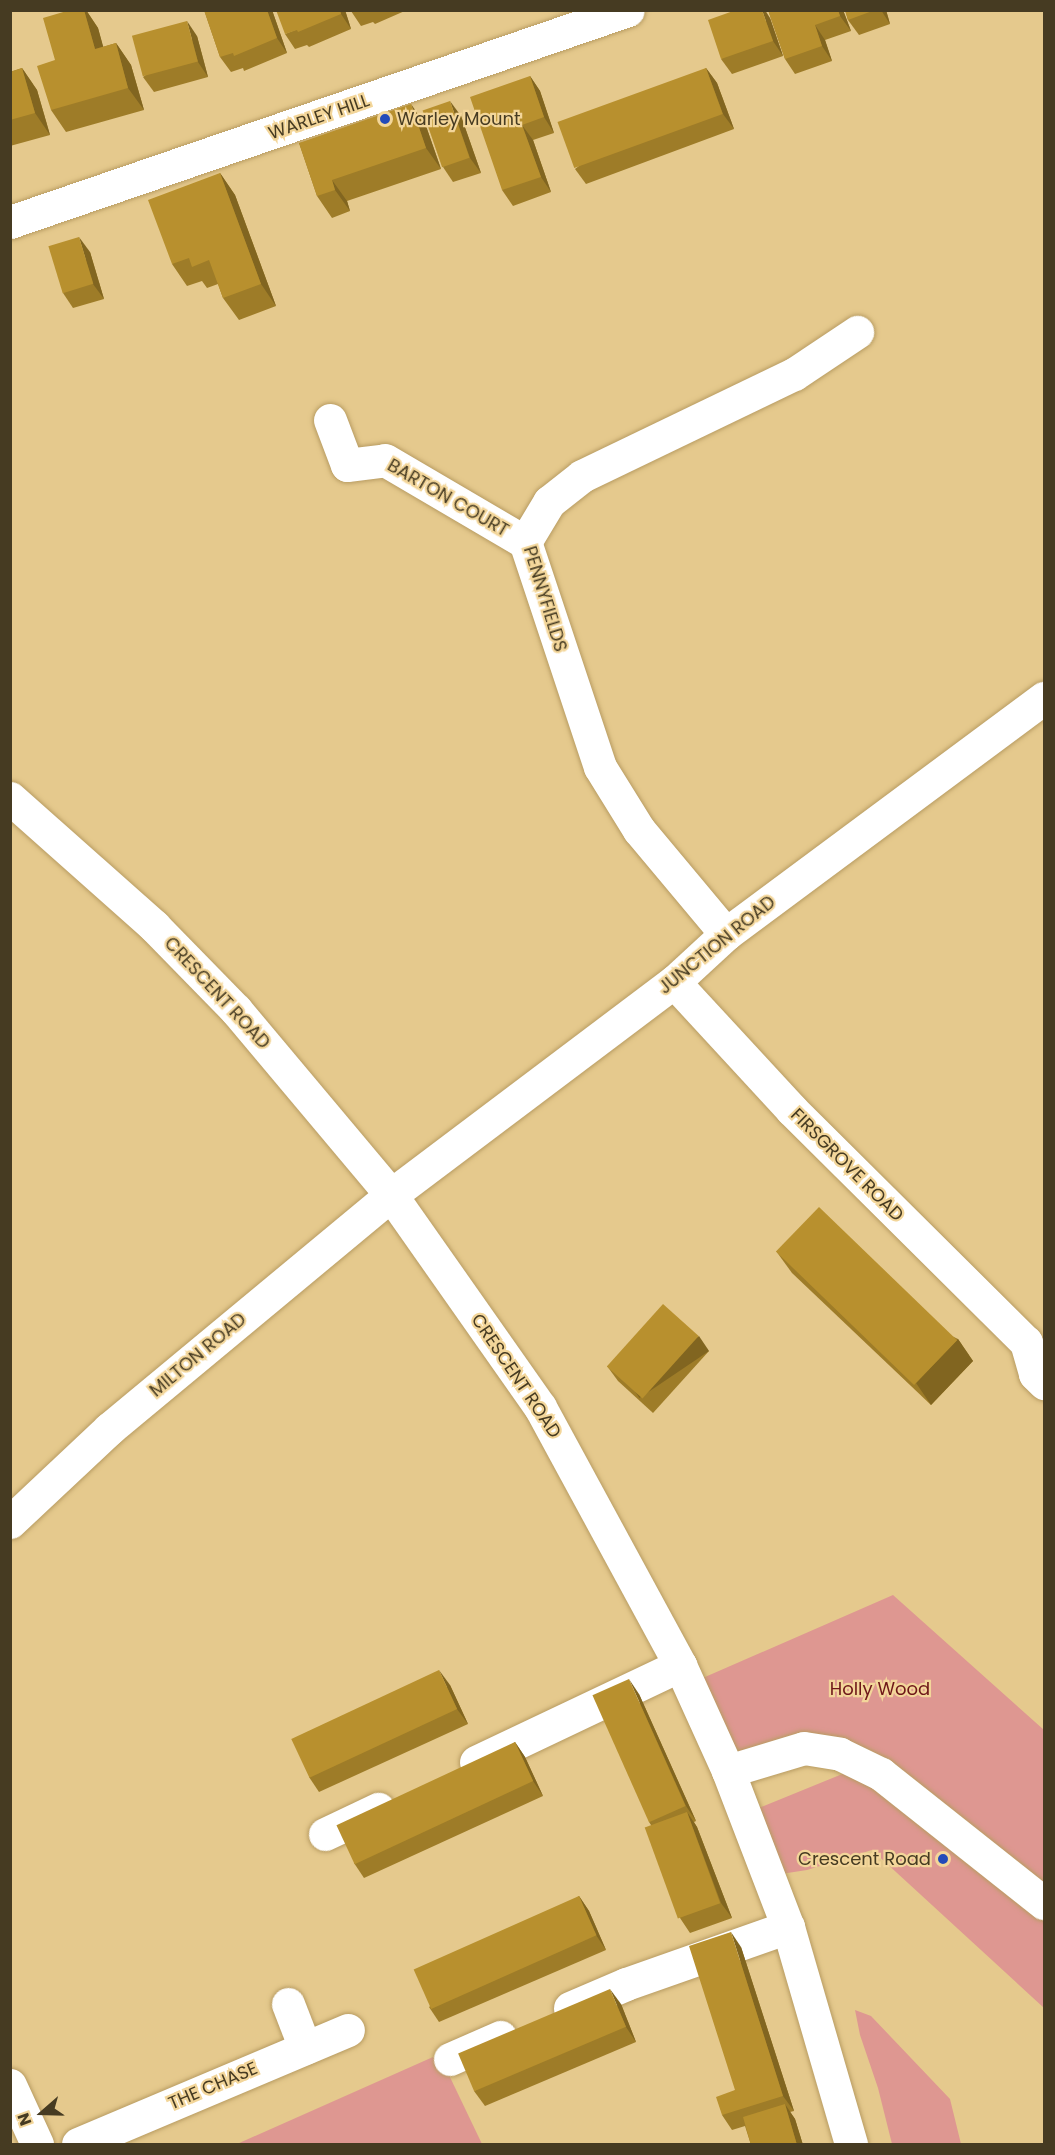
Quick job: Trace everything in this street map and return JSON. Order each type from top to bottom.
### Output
[{"type":"street","name":"WARLEY HILL","points":[[10,222],[628,10]]},
{"type":"street","name":"PENNYFIELDS","points":[[726,934],[639,830],[600,767],[525,542],[549,502],[582,476],[794,374],[857,332]]},
{"type":"street","name":"BARTON COURT","points":[[330,420],[347,465],[385,460],[525,542]]},
{"type":"street","name":"JUNCTION ROAD","points":[[391,1195],[674,982],[726,934],[1044,698]]},
{"type":"street","name":"CRESCENT ROAD","points":[[10,798],[154,926],[236,1010],[391,1195],[540,1407],[680,1665],[728,1771],[788,1927],[851,2145]]},
{"type":"street","name":"FIRSGROVE ROAD","points":[[674,982],[791,1109],[1026,1342],[1035,1374],[1044,1383]]},
{"type":"street","name":"MILTON ROAD","points":[[10,1522],[110,1429],[391,1195]]},
{"type":"street","points":[[454,1772],[680,1665]]},
{"type":"street","points":[[728,1771],[804,1748],[840,1754],[881,1774],[1044,1903]]},
{"type":"street","points":[[325,1834],[400,1798]]},
{"type":"street","points":[[450,2059],[626,1984],[788,1927]]},
{"type":"street","points":[[288,2004],[305,2048]]},
{"type":"street","name":"THE CHASE","points":[[78,2145],[348,2030]]},
{"type":"street","points":[[10,2085],[37,2145]]},
{"type":"green space","name":"Holly Wood","points":[[893,1595],[1044,1730],[1044,2008],[872,1850],[807,1870],[768,1876],[744,1814],[862,1766],[804,1748],[728,1771],[689,1684]]},
{"type":"green space","points":[[855,2010],[871,2016],[950,2099],[961,2144],[892,2144],[878,2088],[860,2035]]},
{"type":"green space","points":[[433,2057],[448,2073],[482,2144],[237,2144]]},
{"type":"building","points":[[70,10],[84,10],[95,49],[116,43],[128,88],[51,110],[37,66],[55,60],[43,18]]},
{"type":"building","points":[[204,10],[267,10],[277,38],[234,56],[233,53],[220,57]]},
{"type":"building","points":[[276,10],[340,10],[341,14],[298,32],[297,30],[285,34]]},
{"type":"building","points":[[736,10],[762,10],[773,41],[721,59],[708,20]]},
{"type":"building","points":[[768,10],[838,10],[840,16],[815,25],[822,46],[785,59]]},
{"type":"building","points":[[845,10],[875,10],[848,20]]},
{"type":"building","points":[[187,21],[198,62],[143,76],[132,36]]},
{"type":"building","points":[[22,68],[35,113],[10,120],[10,72]]},
{"type":"building","points":[[706,68],[723,114],[574,168],[558,122]]},
{"type":"building","points":[[530,76],[544,117],[522,125],[541,177],[502,190],[470,97]]},
{"type":"building","points":[[450,101],[470,158],[442,167],[423,110]]},
{"type":"building","points":[[411,104],[426,148],[332,180],[335,190],[317,196],[299,143]]},
{"type":"building","points":[[220,173],[261,284],[223,298],[209,260],[192,267],[189,258],[172,264],[148,200]]},
{"type":"building","points":[[79,237],[93,284],[63,293],[48,246]]},
{"type":"building","points":[[819,1207],[957,1340],[914,1385],[776,1252]]},
{"type":"building","points":[[663,1304],[699,1336],[642,1399],[607,1366]]},
{"type":"building","points":[[439,1670],[457,1709],[309,1778],[291,1739]]},
{"type":"building","points":[[629,1679],[686,1806],[649,1822],[592,1695]]},
{"type":"building","points":[[515,1742],[533,1781],[355,1864],[336,1825]]},
{"type":"building","points":[[687,1812],[720,1903],[678,1919],[645,1827]]},
{"type":"building","points":[[579,1896],[596,1935],[431,2009],[414,1970]]},
{"type":"building","points":[[731,1932],[783,2096],[722,2115],[716,2097],[735,2090],[689,1946]]},
{"type":"building","points":[[610,1989],[626,2027],[474,2091],[458,2053]]},
{"type":"building","points":[[785,2104],[797,2145],[751,2145],[743,2117]]},
{"type":"place","name":"Warley Mount","points":[[385,119]]},
{"type":"place","name":"Crescent Road","points":[[943,1859]]}]
